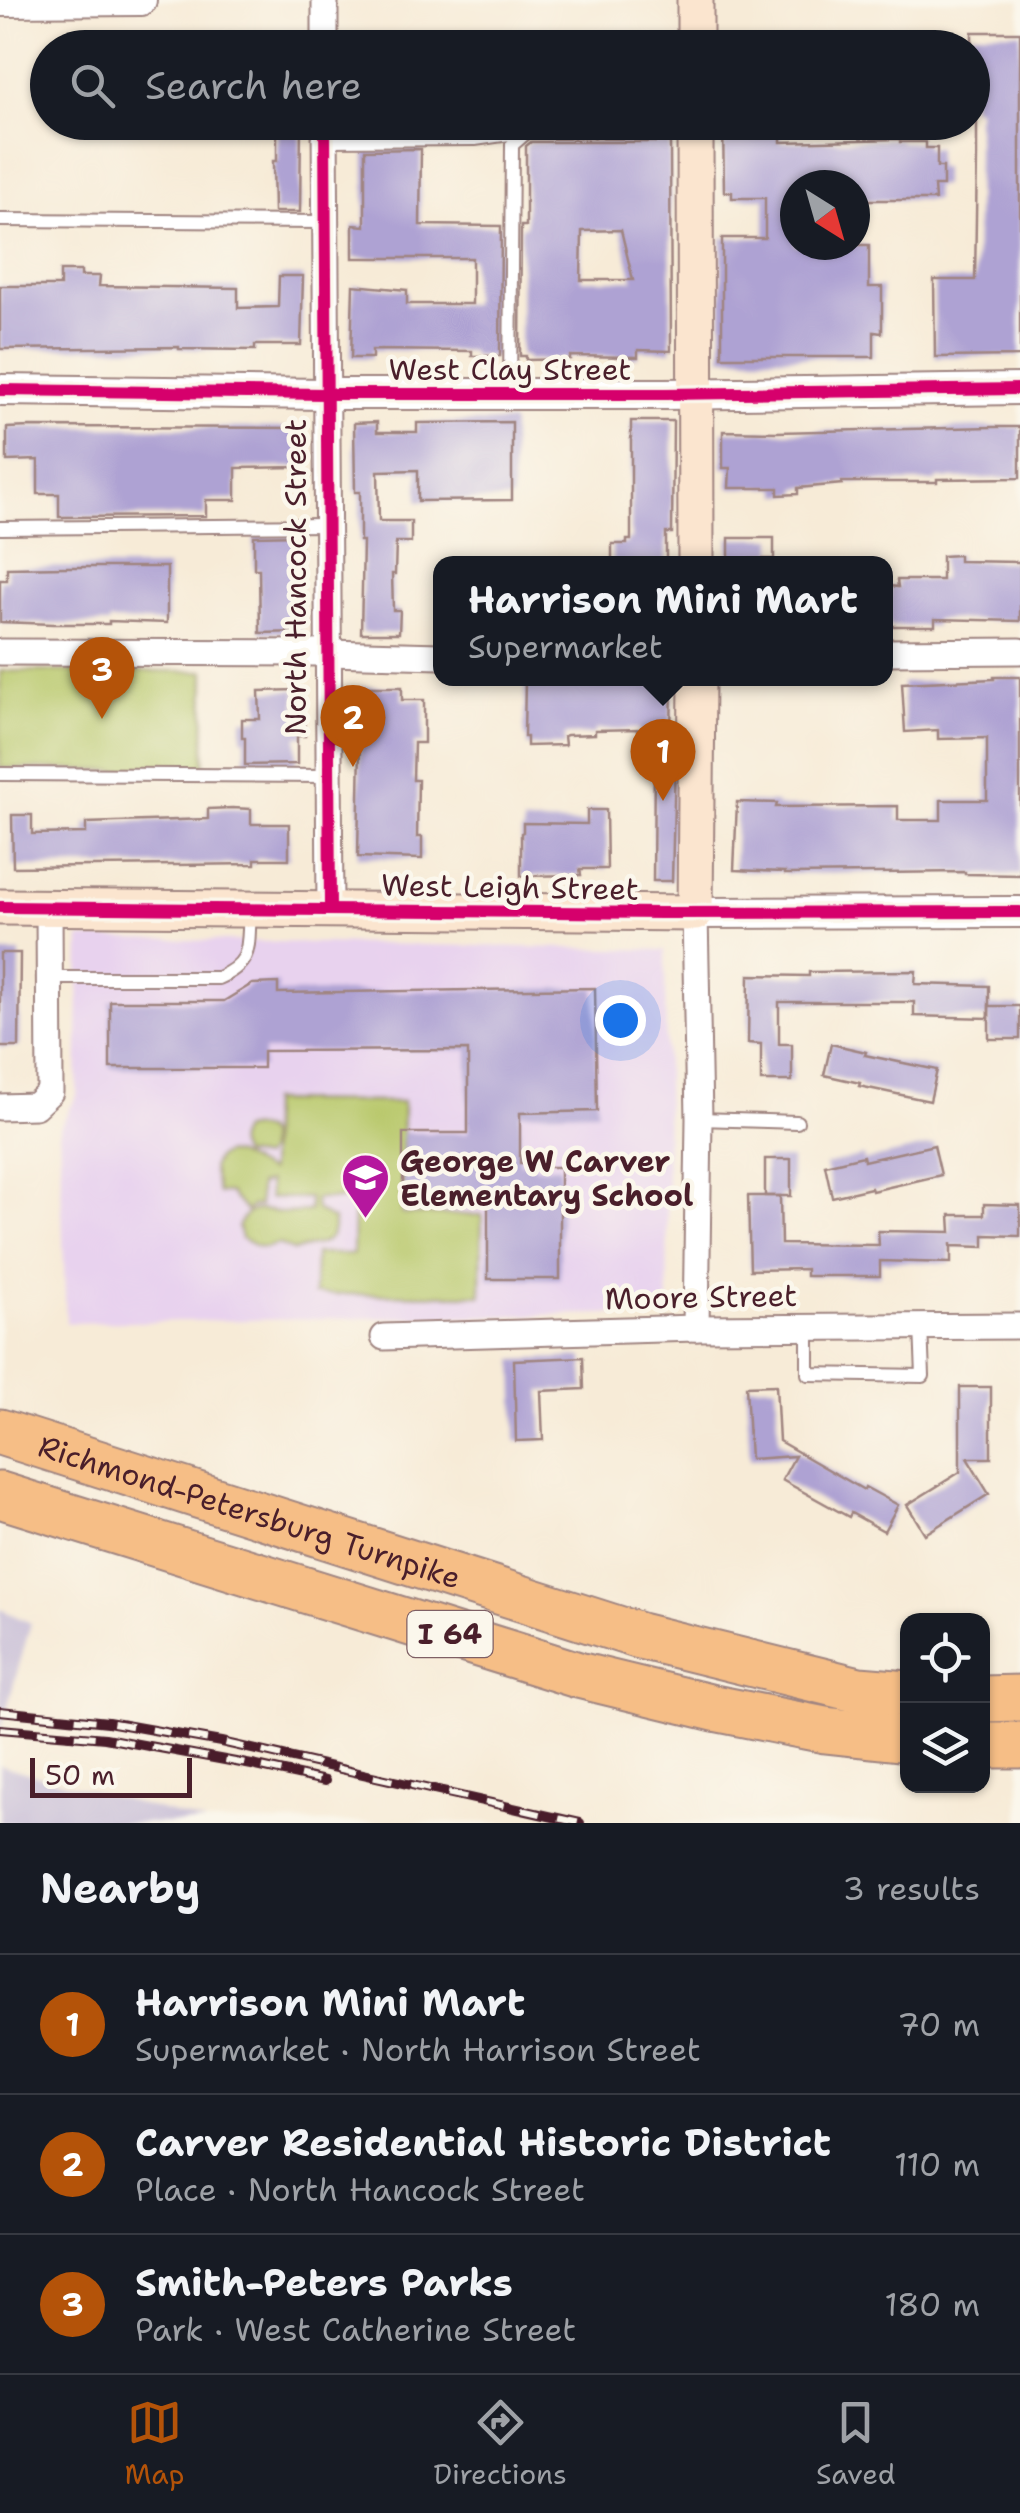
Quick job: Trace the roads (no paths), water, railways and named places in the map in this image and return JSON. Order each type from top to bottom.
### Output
[{"type":"highway","name":"Richmond-Petersburg Turnpike","points":[[0,1432],[640,1636],[859,1690],[900,1693]]},
{"type":"highway","name":"Richmond-Petersburg Turnpike","points":[[0,1495],[578,1674],[714,1708],[825,1730],[900,1739]]},
{"type":"highway","points":[[990,1700],[1020,1698]]},
{"type":"highway","points":[[990,1745],[1020,1745]]},
{"type":"main road","points":[[695,0],[695,30]]},
{"type":"main road","points":[[695,140],[696,556]]},
{"type":"main road","points":[[695,913],[696,686]]},
{"type":"main road","name":"West Leigh Street","points":[[0,907],[695,913]]},
{"type":"street","points":[[0,1],[140,0]]},
{"type":"street","points":[[325,0],[325,30]]},
{"type":"street","name":"North Hancock Street","points":[[325,140],[330,910]]},
{"type":"street","name":"West Clay Street","points":[[0,390],[696,394],[1020,389]]},
{"type":"street","points":[[893,652],[1020,651]]},
{"type":"street","points":[[0,652],[433,656]]},
{"type":"street","points":[[0,1107],[35,1106],[50,1092],[48,908]]},
{"type":"street","name":"West Leigh Street","points":[[695,913],[1020,912]]},
{"type":"street","points":[[695,913],[700,1119],[696,1328]]},
{"type":"street","name":"Moore Street","points":[[384,1338],[696,1328],[1020,1326]]},
{"type":"lane","points":[[510,394],[512,145],[518,140]]},
{"type":"lane","points":[[0,220],[326,222]]},
{"type":"lane","points":[[0,528],[328,525]]},
{"type":"lane","points":[[0,774],[329,776]]},
{"type":"lane","points":[[49,978],[218,978],[242,964],[247,955],[250,910]]},
{"type":"lane","points":[[700,1119],[797,1122]]},
{"type":"lane","points":[[808,1328],[808,1374],[923,1376],[921,1326]]},
{"type":"railway","points":[[0,1711],[108,1722],[221,1742],[580,1823]]},
{"type":"railway","points":[[0,1729],[105,1738],[325,1781]]},
{"type":"place","name":"Smith-Peters Parks","points":[[102,719]]},
{"type":"place","name":"Carver Residential Historic District","points":[[353,767]]},
{"type":"place","name":"Harrison Mini Mart","points":[[663,801]]},
{"type":"place","name":"George W Carver Elementary School","points":[[365,1220]]}]
